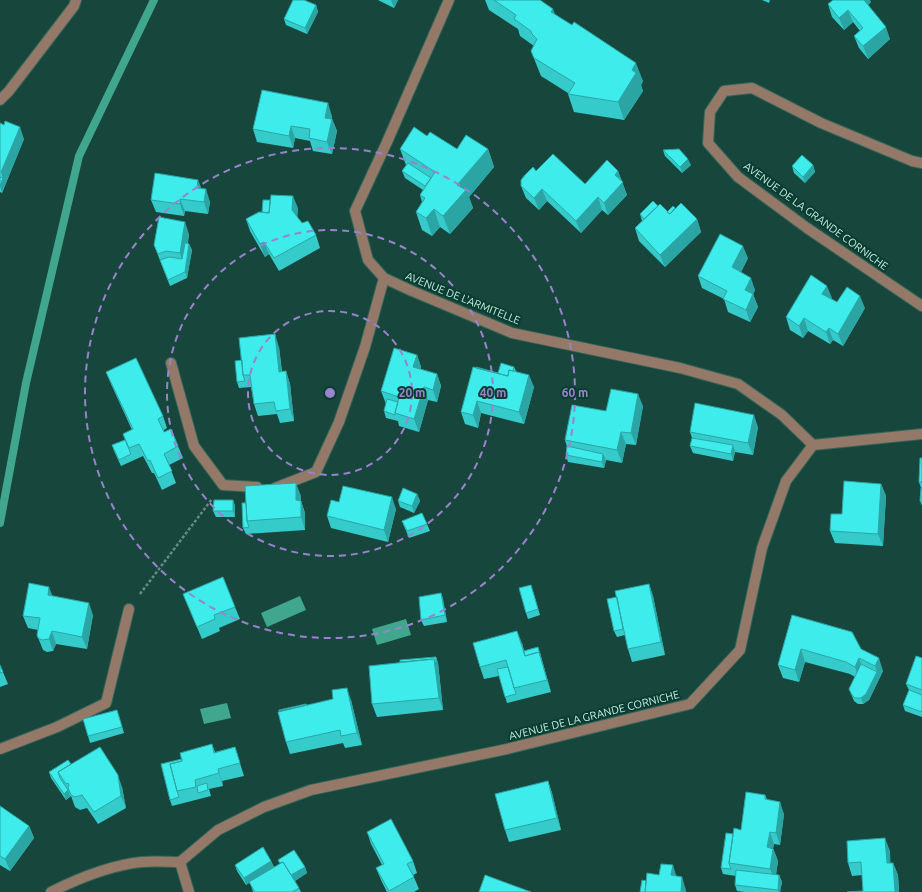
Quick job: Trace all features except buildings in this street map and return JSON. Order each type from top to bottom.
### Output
[{"type":"street","points":[[0,100],[14,85],[74,6],[76,0]]},
{"type":"street","name":"AVENUE DE L'ARMITELLE","points":[[449,0],[355,211],[368,260],[384,278],[512,333],[680,368],[738,384],[782,415],[813,445]]},
{"type":"street","name":"AVENUE DE LA GRANDE CORNICHE","points":[[922,163],[912,161],[821,123],[752,88],[724,91],[710,112],[708,143],[738,177],[807,228],[922,306]]},
{"type":"street","points":[[171,363],[194,446],[223,484],[276,488],[316,472],[338,422],[360,362],[384,278]]},
{"type":"street","points":[[813,445],[922,434]]},
{"type":"street","name":"AVENUE DE LA GRANDE CORNICHE","points":[[180,862],[218,830],[264,808],[311,790],[507,749],[690,704],[740,650],[762,548],[786,481],[813,445]]},
{"type":"street","points":[[0,749],[57,727],[106,703],[129,609]]},
{"type":"street","points":[[51,892],[74,880],[107,869],[142,862],[180,862],[189,892]]},
{"type":"path","points":[[129,609],[223,484]]},
{"type":"shaded area","points":[[300,596],[306,610],[267,627],[261,613]]},
{"type":"shaded area","points":[[406,619],[411,635],[377,645],[372,629]]},
{"type":"shaded area","points":[[227,703],[231,718],[204,724],[200,709]]},
{"type":"waterway","points":[[0,523],[26,383],[79,156],[154,0]]}]
